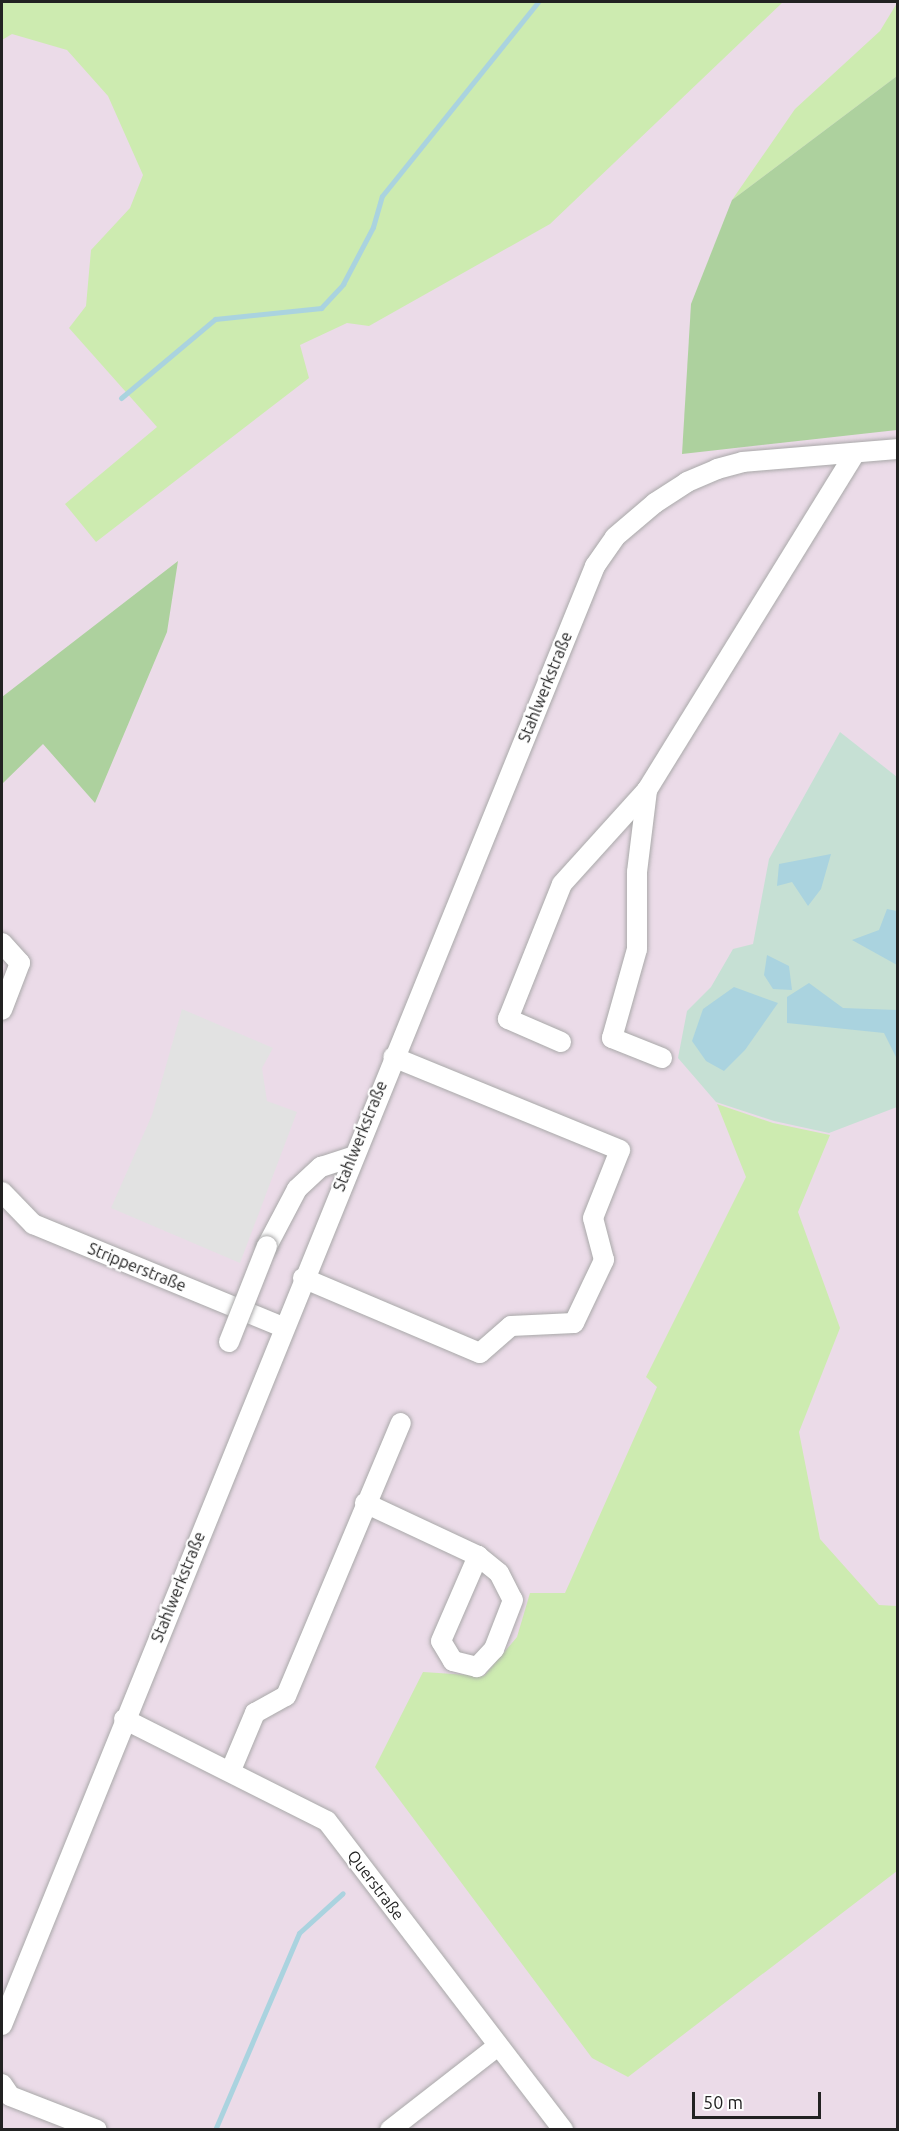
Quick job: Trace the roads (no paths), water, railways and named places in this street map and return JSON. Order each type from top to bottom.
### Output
[{"type":"street","name":"Stahlwerkstraße","points":[[2,2025],[352,1157],[595,566],[615,537],[655,503],[687,482],[717,469],[743,462],[854,455],[897,449]]},
{"type":"street","points":[[561,1042],[508,1019],[562,884],[647,790],[854,455]]},
{"type":"street","points":[[647,790],[637,873],[638,949],[612,1038],[662,1058]]},
{"type":"street","points":[[2,943],[21,963],[2,1010]]},
{"type":"street","points":[[303,1278],[480,1353],[510,1326],[574,1323],[604,1260],[592,1218],[620,1150],[393,1057]]},
{"type":"street","points":[[229,1342],[267,1246],[297,1189],[321,1167],[352,1157]]},
{"type":"street","name":"Stripperstraße","points":[[2,1192],[33,1224],[283,1327]]},
{"type":"street","points":[[231,1770],[255,1713],[286,1696],[365,1503],[401,1423]]},
{"type":"street","points":[[365,1503],[478,1556],[499,1573],[513,1600],[494,1649],[477,1667],[453,1661],[441,1641],[478,1556]]},
{"type":"street","name":"Querstraße","points":[[124,1719],[231,1770],[327,1821],[563,2130]]},
{"type":"street","points":[[390,2130],[498,2046]]},
{"type":"street","points":[[2,2084],[10,2096],[97,2130]]},
{"type":"water","points":[[831,854],[821,889],[808,906],[792,882],[777,886],[779,864]]},
{"type":"water","points":[[887,909],[897,911],[897,965],[852,940],[879,930]]},
{"type":"water","points":[[767,955],[789,966],[792,990],[773,989],[764,975]]},
{"type":"water","points":[[809,983],[843,1008],[897,1010],[897,1059],[884,1033],[787,1023],[787,997]]},
{"type":"water","points":[[734,987],[778,1003],[745,1050],[724,1071],[706,1061],[692,1041],[703,1009]]},
{"type":"waterway","points":[[121,398],[215,319],[321,308],[343,284],[373,227],[382,196],[538,2]]},
{"type":"waterway","points":[[215,2130],[299,1933],[343,1893]]}]
